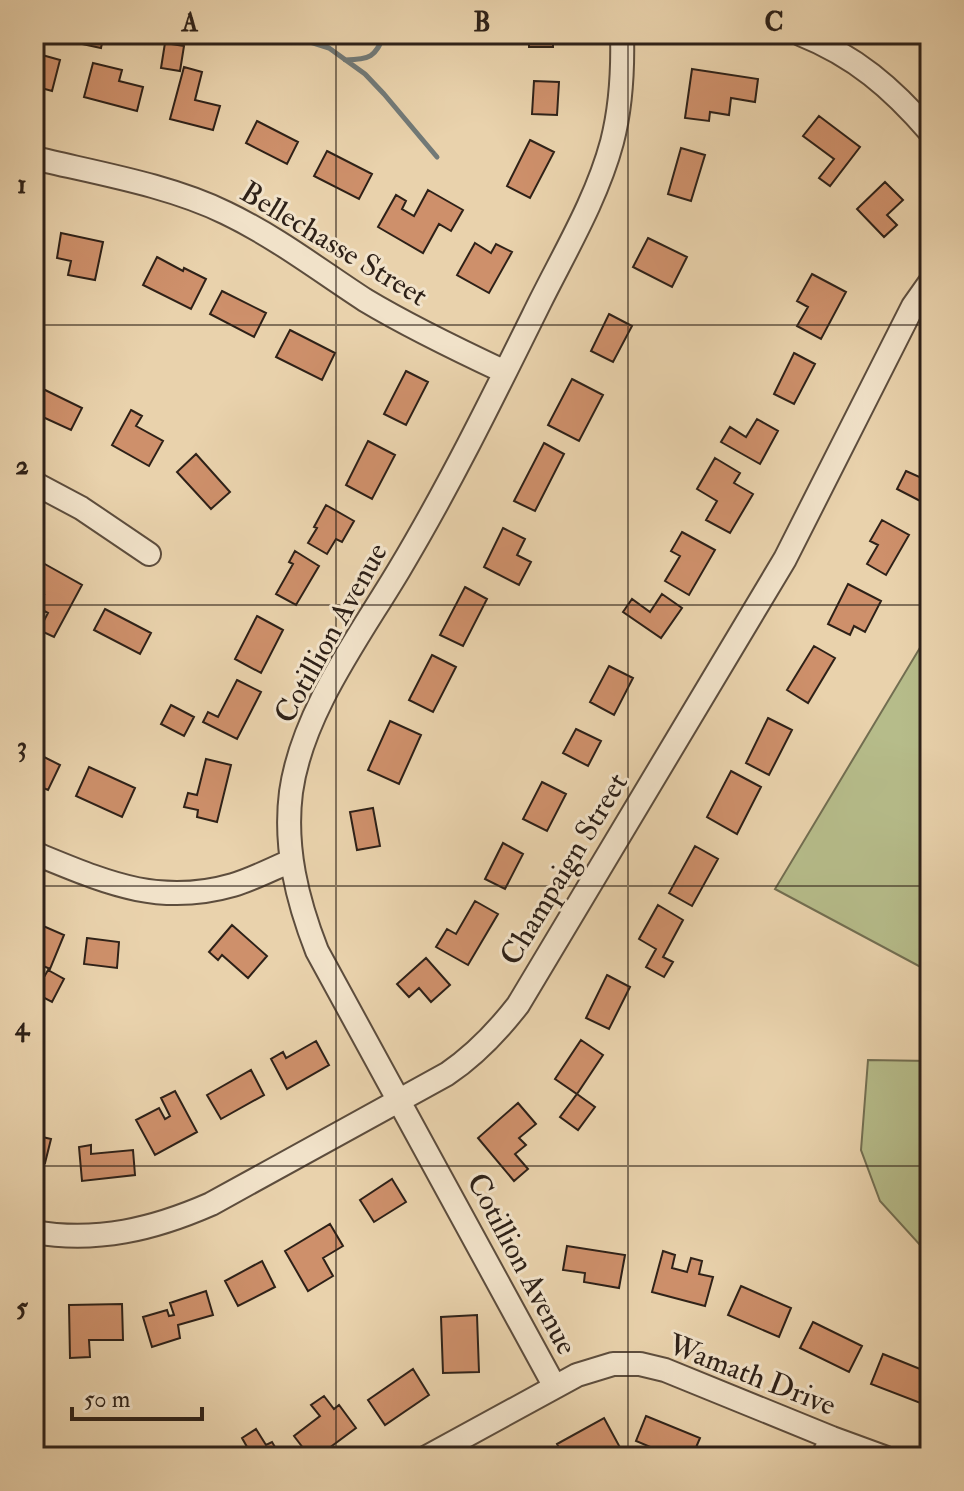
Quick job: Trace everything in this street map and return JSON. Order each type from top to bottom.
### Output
[{"type":"street","name":"Cotillion Avenue","points":[[555,1387],[317,951],[295,886],[289,830],[291,792],[299,756],[312,722],[438,503],[595,191],[613,137],[621,90],[622,34]]},
{"type":"street","points":[[800,34],[836,50],[866,69],[895,93],[930,132]]},
{"type":"street","name":"Bellechasse Street","points":[[34,158],[172,192],[224,212],[265,233],[394,316],[505,372]]},
{"type":"street","name":"Champaign Street","points":[[34,1232],[69,1236],[139,1229],[176,1219],[211,1204],[461,1065],[496,1033],[518,1005],[785,559],[913,306],[930,282]]},
{"type":"street","points":[[34,483],[81,508],[149,554]]},
{"type":"street","points":[[34,853],[110,884],[166,893],[199,892],[231,885],[291,861]]},
{"type":"street","name":"Wamath Drive","points":[[427,1457],[577,1375],[613,1364],[640,1364],[665,1370],[827,1448],[884,1457]]},
{"type":"green space","points":[[930,631],[930,972],[775,889]]},
{"type":"green space","points":[[868,1060],[930,1061],[930,1256],[880,1201],[861,1150]]},
{"type":"building","points":[[84,34],[104,34],[101,48],[82,44]]},
{"type":"building","points":[[529,34],[553,34],[553,47],[529,47]]},
{"type":"building","points":[[34,43],[38,44],[35,53],[60,60],[52,91],[34,86]]},
{"type":"building","points":[[165,43],[184,46],[180,71],[161,68]]},
{"type":"building","points":[[93,63],[122,70],[119,81],[143,87],[137,111],[84,97]]},
{"type":"building","points":[[184,67],[202,72],[195,100],[220,106],[213,130],[170,119]]},
{"type":"building","points":[[692,69],[758,79],[755,102],[731,98],[729,115],[710,112],[709,121],[685,118]]},
{"type":"building","points":[[534,81],[559,82],[557,115],[532,114]]},
{"type":"building","points":[[819,116],[860,147],[830,186],[819,178],[834,159],[803,136]]},
{"type":"building","points":[[257,121],[298,142],[287,164],[246,143]]},
{"type":"building","points":[[530,140],[554,152],[530,198],[507,186]]},
{"type":"building","points":[[681,148],[705,155],[691,201],[668,194]]},
{"type":"building","points":[[327,151],[372,174],[359,199],[314,176]]},
{"type":"building","points":[[885,182],[903,200],[887,215],[897,225],[884,237],[857,209]]},
{"type":"building","points":[[428,190],[463,210],[451,231],[439,224],[423,253],[378,227],[396,195],[406,201],[402,209],[414,216]]},
{"type":"building","points":[[61,233],[103,242],[95,280],[68,275],[71,261],[57,258]]},
{"type":"building","points":[[648,238],[687,257],[672,287],[633,267]]},
{"type":"building","points":[[475,243],[491,253],[496,244],[512,252],[489,293],[457,275]]},
{"type":"building","points":[[157,257],[206,279],[191,309],[143,285]]},
{"type":"building","points":[[812,274],[846,292],[821,339],[797,326],[808,307],[797,301]]},
{"type":"building","points":[[222,291],[266,313],[254,337],[210,314]]},
{"type":"building","points":[[609,314],[632,326],[613,362],[591,351]]},
{"type":"building","points":[[290,330],[335,353],[322,380],[276,357]]},
{"type":"building","points":[[794,353],[815,364],[794,404],[774,394]]},
{"type":"building","points":[[406,371],[428,382],[406,425],[384,414]]},
{"type":"building","points":[[572,379],[603,395],[579,441],[548,425]]},
{"type":"building","points":[[41,388],[82,408],[71,430],[34,413],[34,402]]},
{"type":"building","points":[[131,410],[142,416],[136,426],[163,441],[149,466],[112,445]]},
{"type":"building","points":[[757,419],[778,431],[760,464],[721,442],[730,427],[746,437]]},
{"type":"building","points":[[368,441],[395,455],[372,499],[346,485]]},
{"type":"building","points":[[544,443],[564,454],[535,511],[514,501]]},
{"type":"building","points":[[196,454],[230,492],[211,509],[177,472]]},
{"type":"building","points":[[715,458],[740,473],[734,483],[753,494],[730,533],[706,520],[717,501],[697,489]]},
{"type":"building","points":[[906,471],[926,480],[930,471],[930,506],[897,489]]},
{"type":"building","points":[[326,505],[354,521],[342,542],[336,539],[327,554],[308,543]]},
{"type":"building","points":[[882,520],[909,535],[886,575],[867,564],[878,545],[870,541]]},
{"type":"building","points":[[503,528],[525,539],[517,555],[531,562],[519,585],[484,567]]},
{"type":"building","points":[[682,532],[715,550],[689,595],[665,581],[680,556],[671,551]]},
{"type":"building","points":[[295,551],[319,566],[296,605],[276,594],[293,564],[289,562]]},
{"type":"building","points":[[43,563],[82,585],[54,637],[39,630],[48,613],[37,607],[44,595],[34,590],[34,580]]},
{"type":"building","points":[[848,584],[881,601],[865,632],[854,626],[850,635],[828,624]]},
{"type":"building","points":[[465,587],[487,599],[463,646],[440,635]]},
{"type":"building","points":[[662,594],[682,608],[661,638],[623,612],[632,599],[650,612]]},
{"type":"building","points":[[105,609],[151,633],[140,654],[94,630]]},
{"type":"building","points":[[257,616],[283,630],[261,673],[235,659]]},
{"type":"building","points":[[814,646],[835,658],[808,703],[787,690]]},
{"type":"building","points":[[432,655],[456,667],[433,712],[409,700]]},
{"type":"building","points":[[609,666],[633,678],[614,715],[590,702]]},
{"type":"building","points":[[237,680],[261,692],[237,739],[203,722],[208,712],[218,717]]},
{"type":"building","points":[[171,705],[194,717],[184,736],[161,724]]},
{"type":"building","points":[[768,718],[792,730],[769,775],[746,763]]},
{"type":"building","points":[[390,721],[421,735],[399,784],[368,770]]},
{"type":"building","points":[[576,729],[601,741],[588,766],[563,753]]},
{"type":"building","points":[[34,752],[60,765],[48,790],[34,784]]},
{"type":"building","points":[[206,759],[231,765],[217,822],[197,817],[198,810],[184,807],[188,793],[197,795]]},
{"type":"building","points":[[89,767],[135,788],[122,817],[76,796]]},
{"type":"building","points":[[731,771],[761,787],[737,834],[707,817]]},
{"type":"building","points":[[542,782],[566,794],[547,831],[523,819]]},
{"type":"building","points":[[373,808],[380,846],[357,850],[350,812]]},
{"type":"building","points":[[503,843],[523,854],[505,889],[485,879]]},
{"type":"building","points":[[695,846],[718,859],[692,906],[669,893]]},
{"type":"building","points":[[475,901],[498,914],[468,965],[436,947],[447,929],[456,934]]},
{"type":"building","points":[[658,905],[683,920],[663,957],[673,962],[664,977],[646,967],[656,949],[639,939]]},
{"type":"building","points":[[34,922],[64,935],[50,969],[34,962]]},
{"type":"building","points":[[232,925],[267,956],[248,978],[222,955],[218,960],[209,952]]},
{"type":"building","points":[[87,938],[119,942],[117,968],[84,964]]},
{"type":"building","points":[[426,958],[450,985],[431,1002],[419,988],[409,997],[397,984]]},
{"type":"building","points":[[48,970],[64,979],[52,1002],[35,993]]},
{"type":"building","points":[[607,975],[630,987],[609,1029],[586,1018]]},
{"type":"building","points":[[581,1040],[603,1055],[577,1094],[555,1079]]},
{"type":"building","points":[[316,1041],[329,1065],[287,1089],[271,1059],[283,1052],[286,1058]]},
{"type":"building","points":[[251,1070],[264,1095],[221,1119],[207,1095]]},
{"type":"building","points":[[175,1091],[197,1132],[155,1155],[136,1120],[159,1108],[165,1119],[170,1116],[161,1098]]},
{"type":"building","points":[[577,1094],[595,1107],[578,1130],[560,1117]]},
{"type":"building","points":[[518,1103],[536,1124],[519,1138],[526,1145],[515,1154],[528,1169],[514,1181],[478,1138]]},
{"type":"building","points":[[34,1135],[51,1139],[45,1163],[34,1160]]},
{"type":"building","points":[[91,1145],[91,1154],[133,1150],[135,1175],[82,1181],[79,1147]]},
{"type":"building","points":[[392,1179],[406,1202],[374,1222],[360,1200]]},
{"type":"building","points":[[330,1224],[343,1246],[323,1258],[333,1276],[308,1291],[285,1251]]},
{"type":"building","points":[[567,1246],[625,1255],[619,1288],[584,1282],[585,1273],[563,1270]]},
{"type":"building","points":[[663,1251],[675,1255],[672,1268],[687,1272],[691,1258],[702,1261],[699,1274],[713,1277],[705,1306],[652,1292]]},
{"type":"building","points":[[262,1261],[275,1287],[238,1306],[225,1281]]},
{"type":"building","points":[[741,1286],[791,1308],[779,1337],[728,1315]]},
{"type":"building","points":[[206,1291],[213,1315],[178,1325],[180,1338],[152,1347],[143,1317],[167,1310],[169,1316],[174,1315],[170,1303]]},
{"type":"building","points":[[122,1304],[123,1340],[89,1340],[90,1357],[70,1358],[69,1305]]},
{"type":"building","points":[[477,1315],[479,1372],[443,1373],[441,1317]]},
{"type":"building","points":[[813,1322],[862,1346],[849,1372],[800,1348]]},
{"type":"building","points":[[883,1354],[930,1373],[930,1387],[923,1404],[871,1384]]},
{"type":"building","points":[[413,1369],[429,1395],[385,1425],[368,1400]]},
{"type":"building","points":[[324,1396],[334,1409],[339,1405],[356,1428],[317,1457],[310,1457],[294,1436],[320,1416],[311,1405]]},
{"type":"building","points":[[646,1416],[700,1438],[692,1457],[674,1457],[636,1441]]},
{"type":"building","points":[[604,1418],[623,1453],[616,1457],[564,1457],[557,1444]]},
{"type":"building","points":[[256,1429],[266,1445],[272,1442],[281,1457],[246,1457],[251,1454],[242,1438]]},
{"type":"waterway","points":[[285,34],[329,48],[365,74],[437,157]]},
{"type":"waterway","points":[[345,60],[371,56],[385,34]]}]
